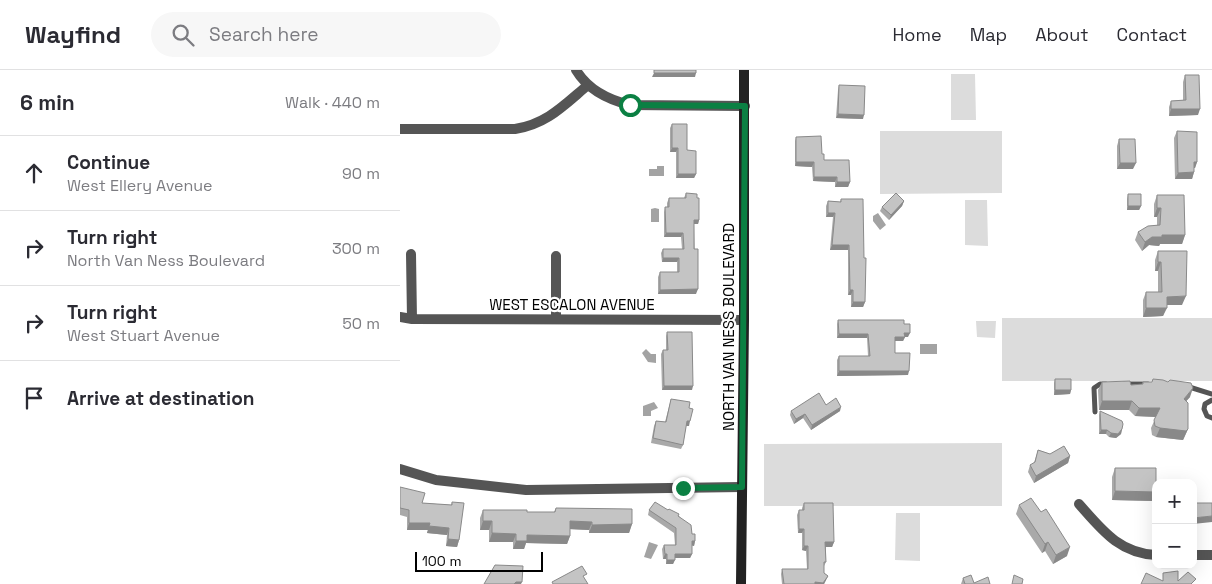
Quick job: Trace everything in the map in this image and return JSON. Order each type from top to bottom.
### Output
[{"type":"street","points":[[576,70],[588,85],[598,92],[630,105],[745,106]]},
{"type":"street","name":"NORTH VAN NESS BOULEVARD","points":[[740,584],[744,320],[744,70]]},
{"type":"street","points":[[400,129],[515,129],[526,127],[552,115],[588,85]]},
{"type":"street","points":[[412,254],[412,319]]},
{"type":"street","points":[[556,256],[556,319]]},
{"type":"street","name":"WEST ESCALON AVENUE","points":[[400,317],[412,319],[744,320]]},
{"type":"street","points":[[400,469],[436,480],[526,490],[742,487]]},
{"type":"street","points":[[1079,504],[1114,541],[1131,551],[1152,554]]},
{"type":"street","points":[[1197,555],[1212,555]]},
{"type":"lane","points":[[1094,412],[1094,388],[1100,384],[1110,384]]},
{"type":"lane","points":[[1120,384],[1158,384]]},
{"type":"lane","points":[[1177,384],[1198,388],[1212,394]]},
{"type":"lane","points":[[1212,400],[1207,402],[1204,408],[1207,416],[1212,418]]},
{"type":"shaded area","points":[[951,74],[975,74],[976,120],[951,120]]},
{"type":"shaded area","points":[[880,131],[1002,131],[1002,193],[880,194]]},
{"type":"shaded area","points":[[657,166],[664,166],[664,176],[649,176],[649,169],[657,169]]},
{"type":"shaded area","points":[[965,200],[987,200],[988,246],[965,245]]},
{"type":"shaded area","points":[[651,209],[659,209],[659,222],[651,222]]},
{"type":"shaded area","points":[[878,213],[886,225],[880,230],[873,221],[873,216]]},
{"type":"shaded area","points":[[1002,318],[1212,318],[1212,381],[1002,381]]},
{"type":"shaded area","points":[[976,321],[996,321],[995,338],[977,337]]},
{"type":"shaded area","points":[[920,344],[937,344],[937,354],[920,354]]},
{"type":"shaded area","points":[[646,349],[651,354],[656,354],[656,363],[648,362],[642,353]]},
{"type":"shaded area","points":[[654,402],[658,408],[651,411],[651,416],[643,416],[643,406]]},
{"type":"shaded area","points":[[1002,443],[1002,506],[764,506],[764,444]]},
{"type":"shaded area","points":[[896,513],[920,513],[920,561],[895,560]]},
{"type":"shaded area","points":[[649,542],[658,545],[651,559],[644,557]]},
{"type":"building","points":[[654,70],[696,70],[696,73],[654,73]]},
{"type":"building","points":[[1185,75],[1199,75],[1200,109],[1171,109],[1171,101],[1186,100]]},
{"type":"building","points":[[839,85],[865,86],[864,115],[838,114]]},
{"type":"building","points":[[672,124],[687,124],[687,150],[696,151],[696,174],[678,174],[678,148],[672,148]]},
{"type":"building","points":[[1177,131],[1197,132],[1197,162],[1194,162],[1194,172],[1178,173]]},
{"type":"building","points":[[821,136],[824,160],[849,160],[850,182],[837,182],[837,177],[814,177],[814,162],[796,162],[796,137]]},
{"type":"building","points":[[1119,139],[1135,139],[1136,163],[1120,163]]},
{"type":"building","points":[[686,193],[697,194],[697,198],[699,198],[699,220],[694,220],[694,249],[698,249],[698,289],[660,290],[660,272],[679,272],[679,258],[663,258],[663,249],[684,249],[683,233],[666,233],[665,207],[669,207],[669,198],[686,198]]},
{"type":"building","points":[[896,193],[904,201],[891,215],[882,207]]},
{"type":"building","points":[[1128,194],[1141,194],[1141,206],[1128,206]]},
{"type":"building","points":[[1157,195],[1184,195],[1185,235],[1162,235],[1162,237],[1152,237],[1145,242],[1138,232],[1148,226],[1160,225],[1161,208],[1157,208]]},
{"type":"building","points":[[841,199],[863,199],[864,258],[866,258],[865,302],[853,302],[853,290],[850,290],[849,245],[832,245],[835,213],[828,213],[828,201],[841,202]]},
{"type":"building","points":[[1158,251],[1187,251],[1186,296],[1167,297],[1167,308],[1146,308],[1146,292],[1162,292],[1161,262],[1158,262]]},
{"type":"building","points":[[838,320],[904,320],[904,324],[910,324],[910,333],[904,333],[905,337],[895,337],[895,353],[910,353],[909,371],[839,371],[839,356],[870,356],[868,334],[839,334]]},
{"type":"building","points":[[667,332],[692,332],[693,386],[664,386],[663,350],[668,350]]},
{"type":"building","points":[[1055,379],[1071,379],[1071,390],[1055,390]]},
{"type":"building","points":[[1153,379],[1191,383],[1193,388],[1184,399],[1188,403],[1188,429],[1186,431],[1155,426],[1154,420],[1160,408],[1139,408],[1132,401],[1102,401],[1102,382],[1130,381],[1131,385],[1152,382]]},
{"type":"building","points":[[819,393],[826,405],[836,398],[841,407],[812,425],[805,414],[796,419],[791,411]]},
{"type":"building","points":[[671,399],[690,402],[689,408],[693,409],[690,421],[687,421],[683,445],[653,438],[656,421],[666,422]]},
{"type":"building","points":[[1100,411],[1122,421],[1122,429],[1118,434],[1101,430]]},
{"type":"building","points":[[1064,446],[1070,456],[1036,476],[1030,465],[1035,462],[1038,450],[1050,454]]},
{"type":"building","points":[[1115,468],[1156,468],[1156,479],[1152,479],[1152,492],[1115,491]]},
{"type":"building","points":[[400,487],[425,493],[422,503],[452,505],[452,502],[464,503],[459,540],[448,539],[449,528],[429,526],[430,523],[409,523],[409,510],[400,508]]},
{"type":"building","points":[[1031,498],[1041,512],[1046,509],[1070,547],[1056,555],[1048,542],[1045,544],[1019,505]]},
{"type":"building","points":[[655,502],[679,514],[678,516],[691,525],[692,534],[695,534],[695,541],[692,541],[692,554],[675,554],[675,560],[667,560],[664,545],[676,545],[676,528],[649,510]]},
{"type":"building","points":[[804,503],[833,503],[834,542],[825,542],[826,562],[824,562],[824,573],[828,576],[823,583],[784,584],[782,569],[808,569],[808,546],[804,546],[804,529],[799,529],[799,510],[804,510]]},
{"type":"building","points":[[1197,503],[1212,503],[1212,516],[1197,518]]},
{"type":"building","points":[[556,508],[632,509],[632,524],[592,525],[592,522],[570,521],[570,536],[527,535],[527,541],[516,541],[516,534],[492,533],[492,521],[483,521],[483,510],[555,512]]},
{"type":"building","points":[[495,565],[523,566],[522,582],[514,584],[484,584]]},
{"type":"building","points":[[582,566],[587,574],[583,576],[588,584],[553,584],[552,582]]},
{"type":"building","points":[[1178,571],[1178,581],[1188,572],[1196,579],[1191,584],[1141,584],[1146,573],[1163,581],[1163,573]]},
{"type":"building","points":[[971,575],[974,583],[988,577],[990,584],[965,584],[963,578]]},
{"type":"building","points":[[1014,575],[1023,579],[1022,584],[1012,584]]},
{"type":"route","points":[[630,105],[745,106],[742,487],[683,488]]}]
